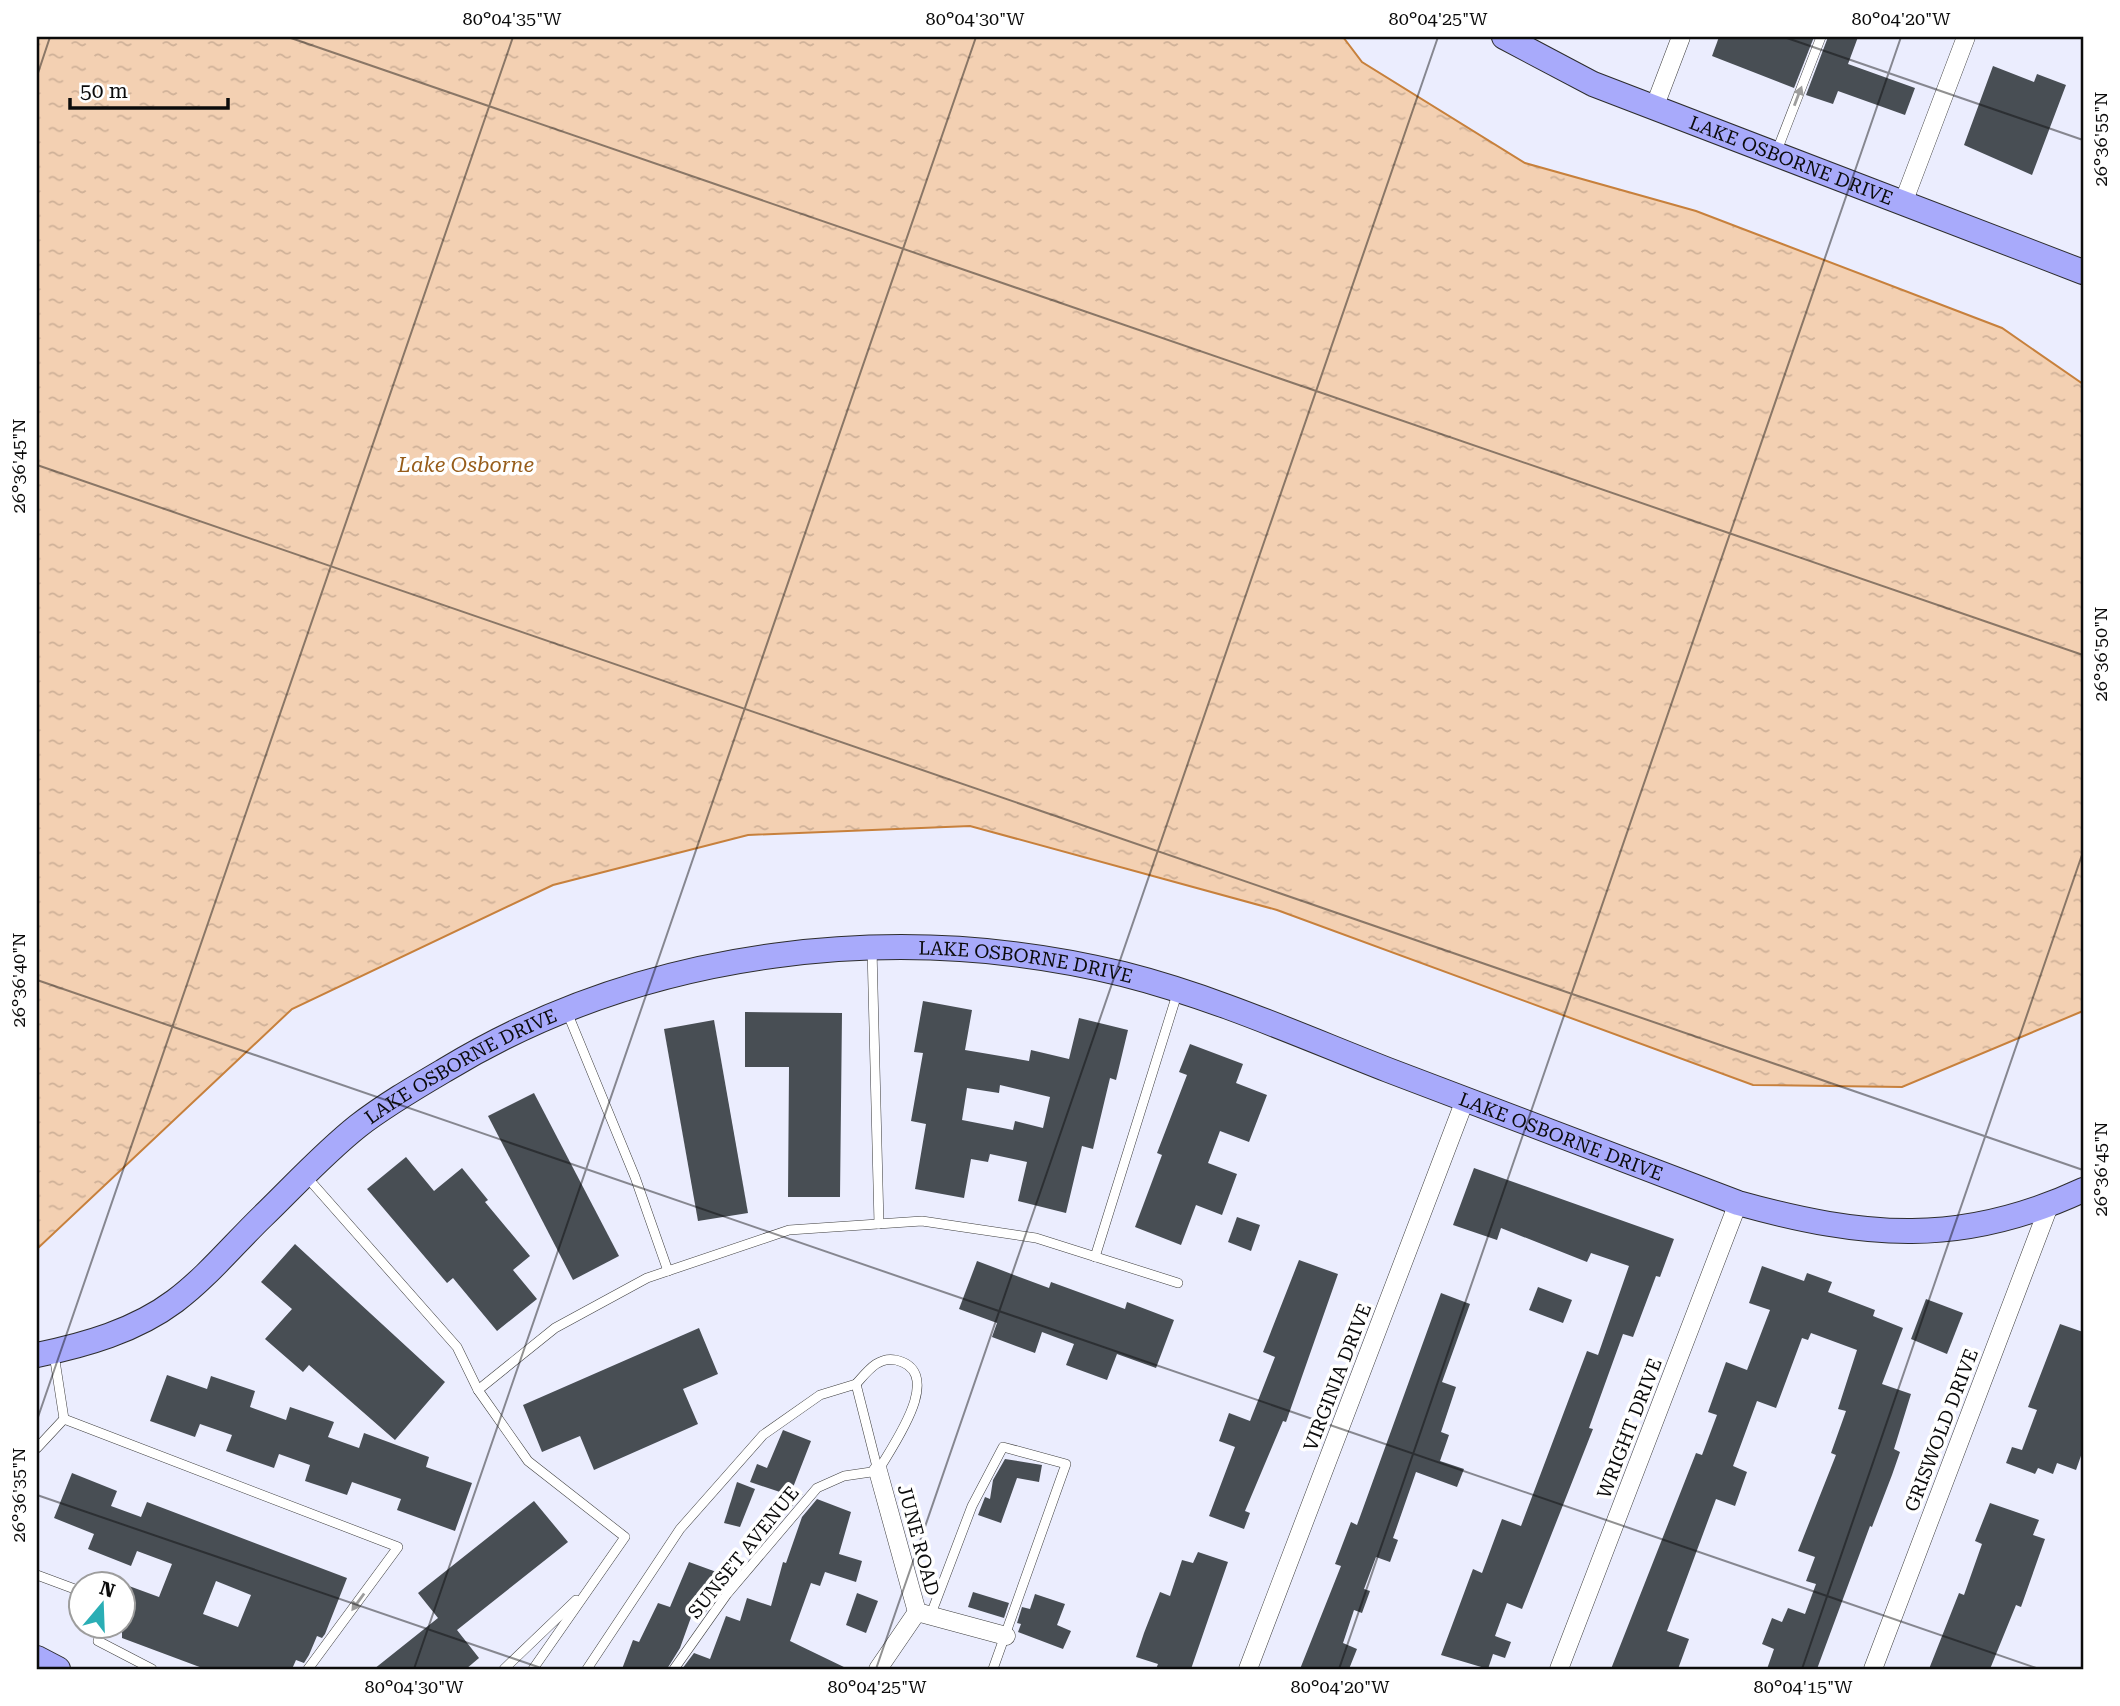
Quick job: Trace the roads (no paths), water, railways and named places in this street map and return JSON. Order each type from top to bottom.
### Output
[{"type":"street","name":"LAKE OSBORNE DRIVE","points":[[1504,37],[1558,68],[1654,108],[2083,272]]},
{"type":"street","points":[[1654,108],[1681,37]]},
{"type":"street","points":[[1903,203],[1966,37]]},
{"type":"street","name":"LAKE OSBORNE DRIVE","points":[[45,1353],[85,1345],[140,1322],[177,1300],[359,1125],[439,1074],[495,1043],[566,1010],[683,973],[769,956],[872,948],[971,950],[1048,959],[1124,975],[1179,991],[1738,1203],[1840,1227],[1940,1231],[1987,1224],[2049,1206],[2083,1189]]},
{"type":"street","name":"VIRGINIA DRIVE","points":[[1248,1669],[1465,1100]]},
{"type":"street","name":"WRIGHT DRIVE","points":[[1559,1669],[1738,1203]]},
{"type":"street","name":"GRISWOLD DRIVE","points":[[1873,1669],[2049,1206]]},
{"type":"street","name":"JUNE ROAD","points":[[878,1471],[924,1613],[1006,1636]]},
{"type":"street","points":[[878,1669],[924,1613]]},
{"type":"street","points":[[37,1658],[58,1669]]},
{"type":"lane","points":[[1776,154],[1821,37]]},
{"type":"lane","points":[[872,948],[879,1224]]},
{"type":"lane","points":[[1095,1257],[1179,991]]},
{"type":"lane","points":[[566,1010],[635,1177],[668,1271]]},
{"type":"lane","points":[[305,1175],[457,1347],[478,1390],[527,1461],[625,1537],[533,1669]]},
{"type":"lane","points":[[478,1390],[555,1328],[647,1278],[789,1230],[922,1221],[1023,1236],[1178,1283]]},
{"type":"lane","points":[[45,1353],[64,1419]]},
{"type":"lane","points":[[587,1669],[680,1529],[763,1435],[820,1395],[856,1384],[874,1364],[887,1359],[908,1364],[917,1373],[919,1385],[915,1403],[878,1471]]},
{"type":"lane","points":[[856,1384],[878,1471]]},
{"type":"lane","points":[[37,1448],[64,1419]]},
{"type":"lane","points":[[64,1419],[398,1547],[308,1669]]},
{"type":"lane","points":[[924,1613],[972,1506],[1003,1447],[1066,1464],[993,1669]]},
{"type":"lane","name":"SUNSET AVENUE","points":[[674,1669],[727,1594],[817,1488],[844,1476],[878,1471]]},
{"type":"lane","points":[[37,1574],[66,1585]]},
{"type":"lane","points":[[504,1669],[593,1584]]},
{"type":"lane","points":[[98,1640],[152,1669]]},
{"type":"water","name":"Lake Osborne","points":[[37,37],[1343,37],[1362,62],[1525,163],[1696,211],[2002,328],[2083,384],[2083,1011],[1902,1087],[1753,1085],[1277,910],[970,826],[748,835],[553,885],[292,1009],[37,1249]]}]
